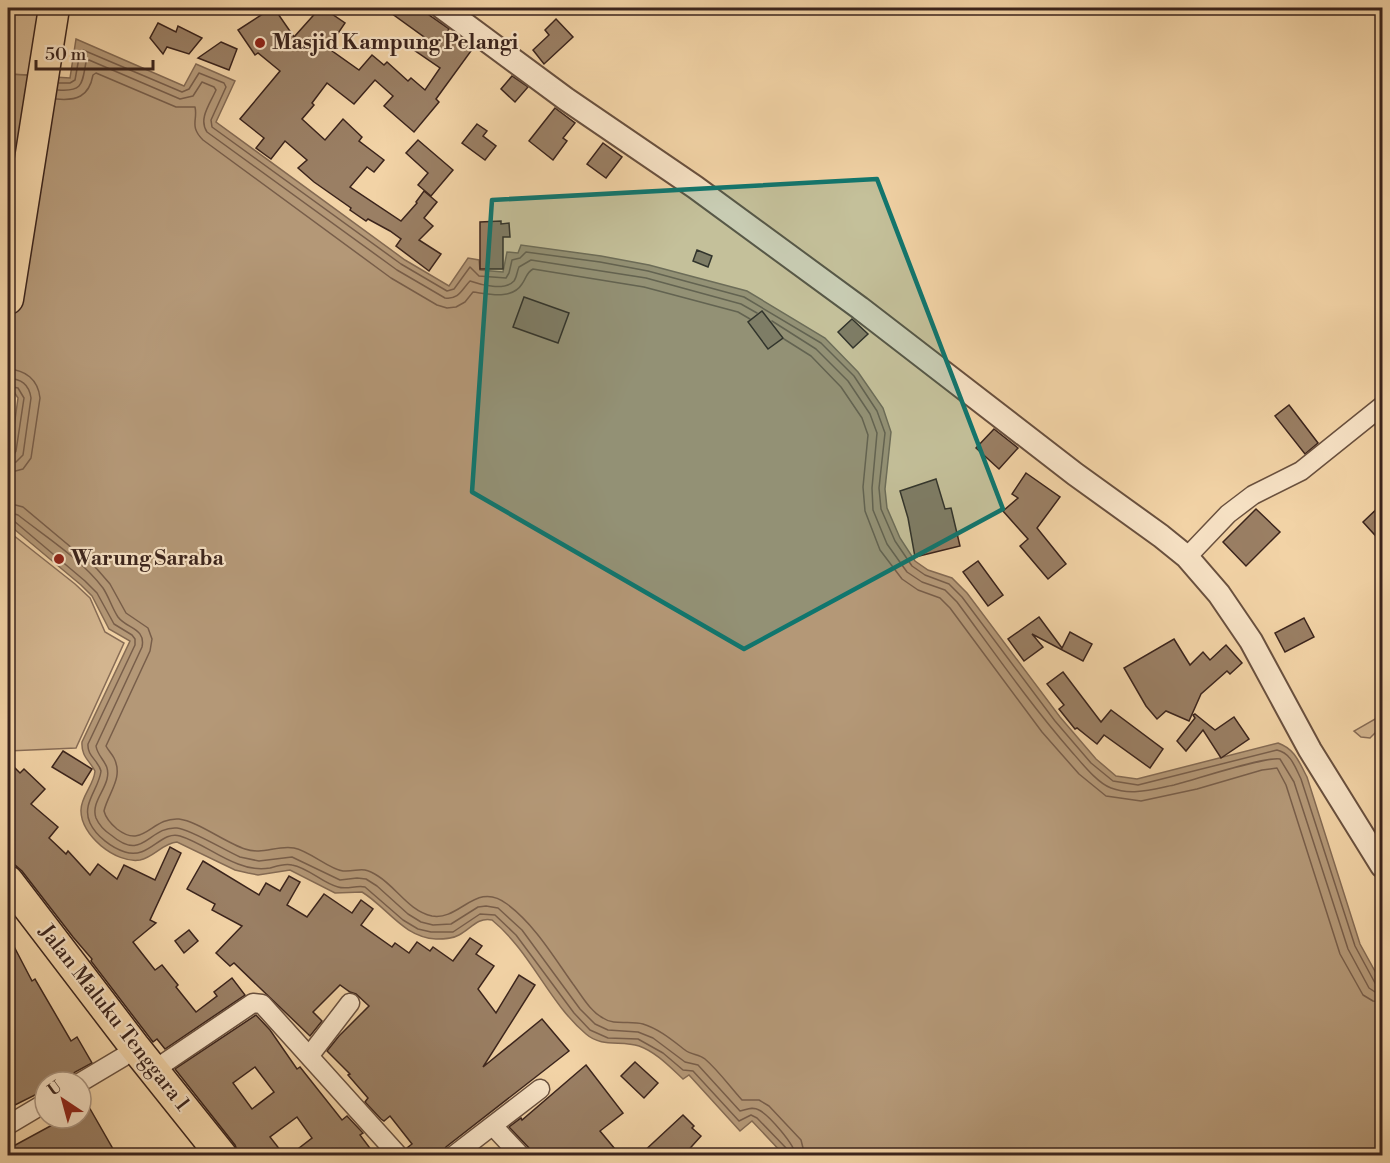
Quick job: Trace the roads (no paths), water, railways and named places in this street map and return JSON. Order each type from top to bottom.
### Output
[{"type":"highway","points":[[8,299],[54,8]]},
{"type":"highway","name":"Jalan Maluku Tenggara 1","points":[[8,881],[222,1155]]},
{"type":"highway","name":"Jalan Maluku Tenggara 1","points":[[8,909],[199,1155]]},
{"type":"street","points":[[443,8],[566,99],[696,187],[860,308],[1186,557],[1219,594],[1246,634],[1310,750],[1383,866]]},
{"type":"street","points":[[1186,557],[1228,514],[1253,495],[1301,471],[1383,406]]},
{"type":"street","points":[[154,1070],[257,1002],[262,1004],[310,1055],[399,1155]]},
{"type":"street","points":[[310,1055],[350,1003]]},
{"type":"street","points":[[93,1075],[123,1058]]},
{"type":"street","points":[[453,1155],[540,1089]]},
{"type":"street","points":[[8,1125],[33,1110]]},
{"type":"street","points":[[493,1126],[521,1155]]},
{"type":"water","points":[[76,39],[184,86],[196,64],[235,81],[216,122],[405,260],[449,286],[468,258],[479,260],[480,270],[503,272],[507,252],[518,253],[521,245],[601,256],[649,265],[747,291],[825,338],[858,372],[883,408],[891,432],[885,489],[887,508],[900,538],[915,561],[928,570],[952,578],[967,593],[1060,717],[1096,759],[1116,776],[1137,779],[1278,743],[1289,749],[1296,757],[1307,777],[1360,944],[1382,984],[1382,1155],[784,1155],[752,1121],[740,1131],[689,1075],[683,1079],[657,1056],[639,1046],[598,1041],[586,1034],[561,1008],[518,947],[492,920],[482,920],[454,937],[436,939],[424,937],[396,921],[362,892],[335,893],[290,870],[258,875],[235,870],[177,842],[140,860],[121,857],[101,846],[86,829],[82,819],[82,805],[95,771],[84,754],[82,742],[130,641],[109,629],[92,596],[81,585],[8,524],[8,470],[18,398],[14,392],[8,391],[8,74],[70,78]]},
{"type":"place","name":"Masjid Kampung Pelangi","points":[[260,43]]},
{"type":"place","name":"Warung Saraba","points":[[59,559]]}]
